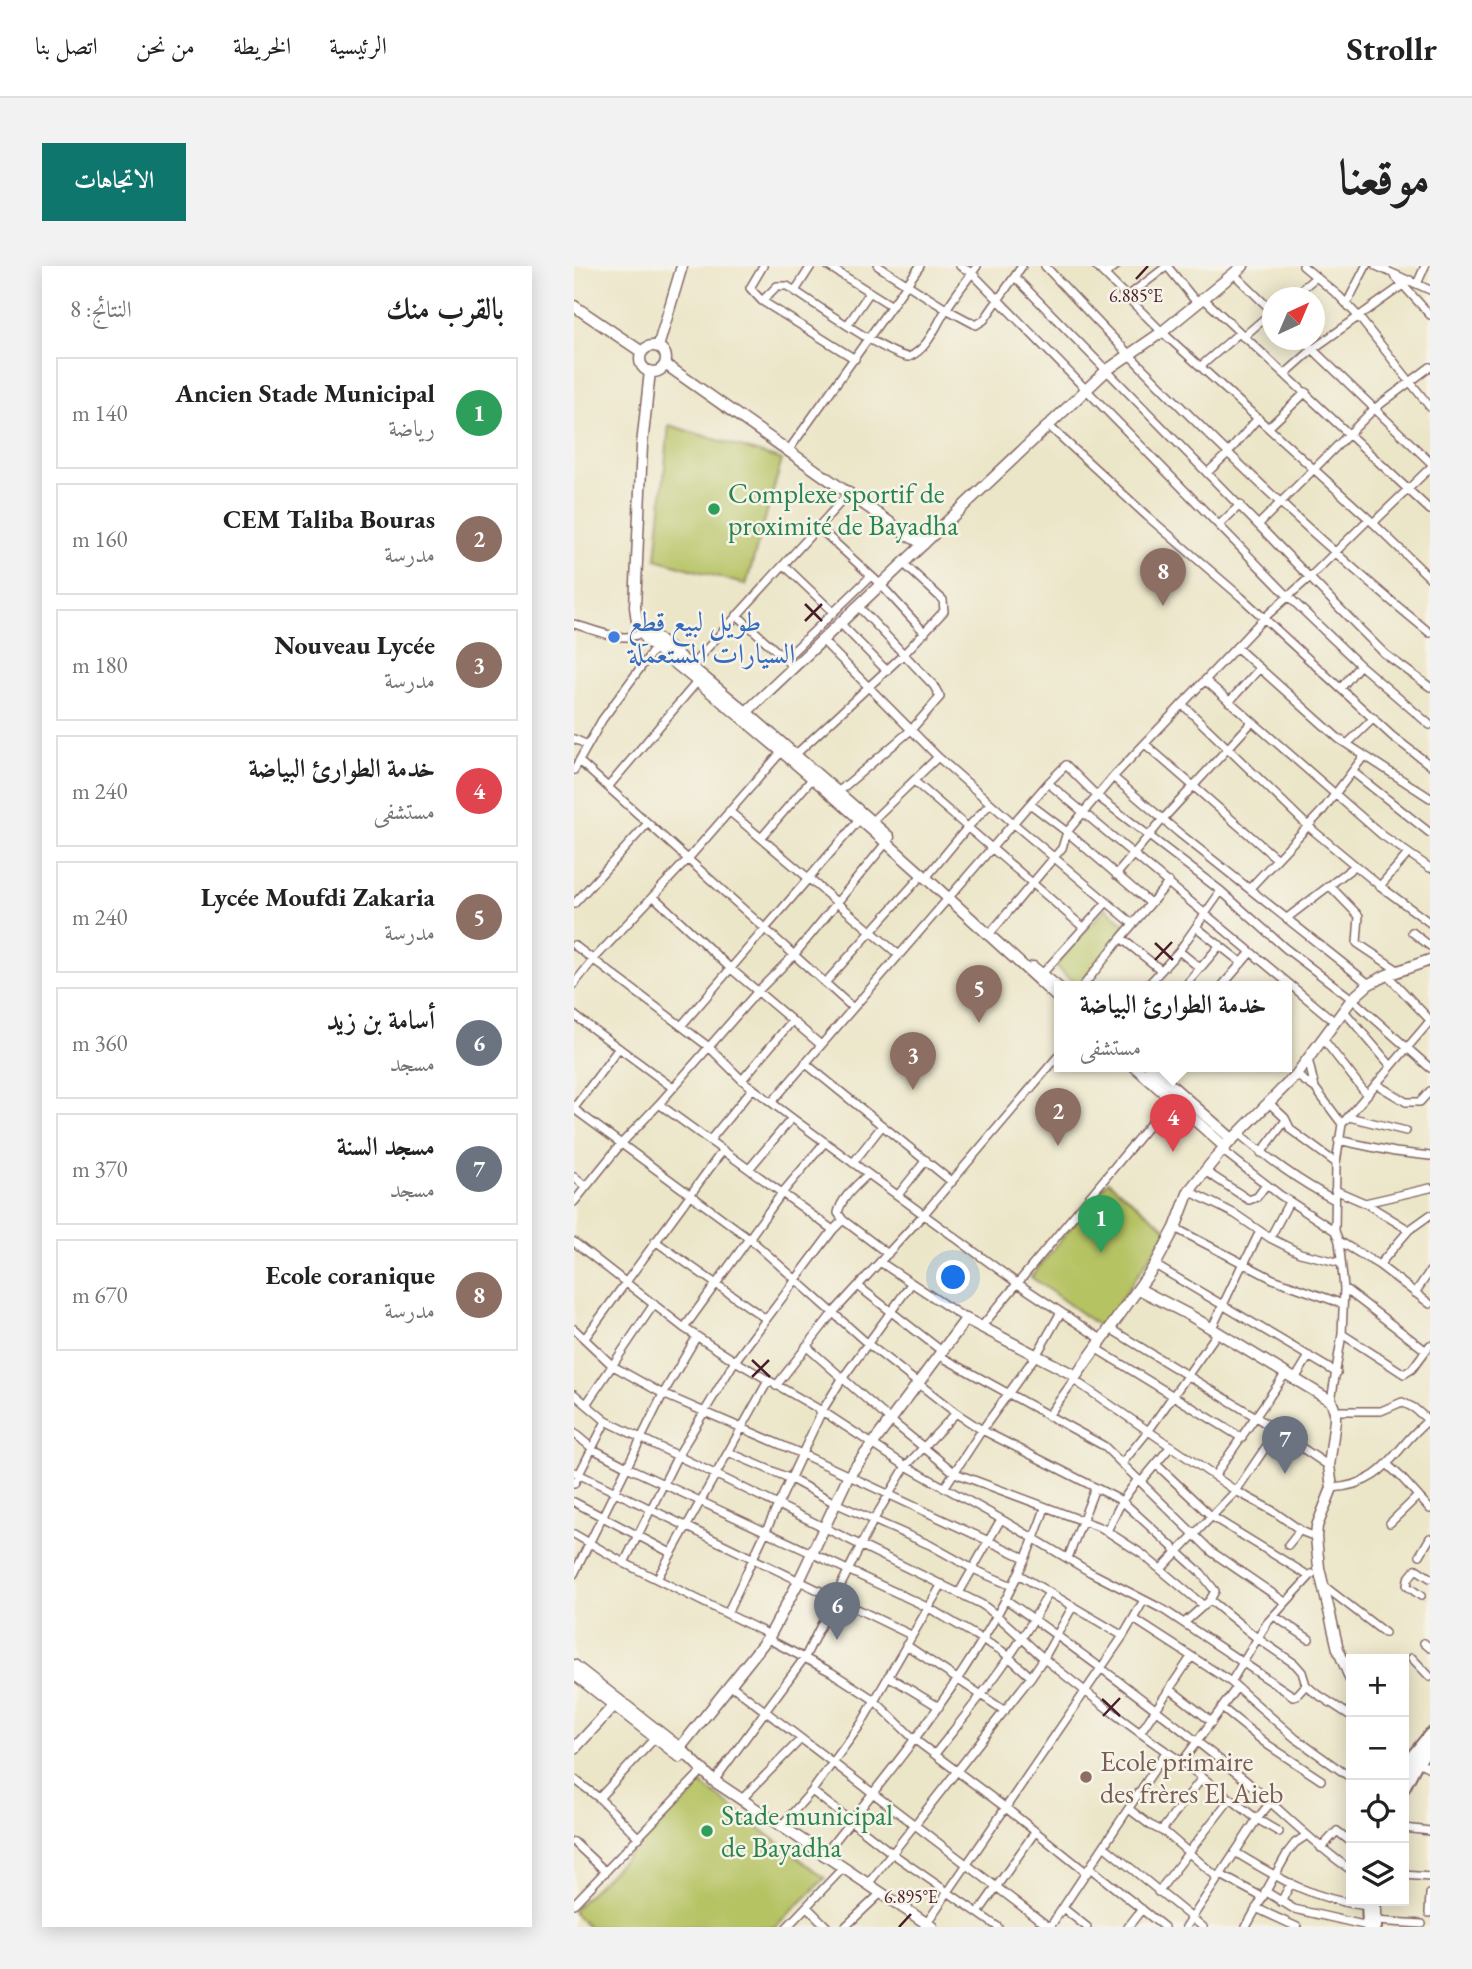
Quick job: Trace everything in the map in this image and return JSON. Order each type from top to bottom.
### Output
[{"type":"main road","points":[[1406,1780],[1411,1757],[1430,1734]]},
{"type":"main road","points":[[1411,1757],[1430,1747]]},
{"type":"main road","points":[[1370,1906],[1372,1925]]},
{"type":"street","points":[[658,347],[682,266]]},
{"type":"street","points":[[763,266],[750,288],[762,301],[855,359]]},
{"type":"street","points":[[795,291],[811,266]]},
{"type":"street","points":[[828,266],[892,306]]},
{"type":"street","points":[[878,266],[967,322],[980,324],[1022,266]]},
{"type":"street","points":[[788,451],[920,266]]},
{"type":"street","points":[[960,266],[974,270],[1086,391],[1288,596],[1360,665],[1430,725]]},
{"type":"street","points":[[1045,266],[1128,355],[1278,503],[1430,633]]},
{"type":"street","points":[[1096,266],[1163,332],[1314,468],[1430,578]]},
{"type":"street","points":[[1105,274],[1116,266]]},
{"type":"street","points":[[1128,296],[1167,266],[1200,301],[1286,373],[1430,510]]},
{"type":"street","points":[[744,715],[1107,370],[1163,332],[1243,266]]},
{"type":"street","points":[[1303,266],[1347,303],[1430,407]]},
{"type":"street","points":[[1347,303],[1366,266]]},
{"type":"street","points":[[1376,266],[1430,290]]},
{"type":"street","points":[[1325,340],[1402,285],[1414,282],[1425,266]]},
{"type":"street","points":[[762,301],[781,285],[870,338],[902,356],[909,357],[921,349],[974,270]]},
{"type":"street","points":[[1392,273],[1430,314]]},
{"type":"street","points":[[1234,274],[1262,302]]},
{"type":"street","points":[[1015,277],[1385,654],[1430,687]]},
{"type":"street","points":[[1304,287],[1315,278]]},
{"type":"street","points":[[848,324],[870,292]]},
{"type":"street","points":[[574,306],[642,352]]},
{"type":"street","points":[[1201,366],[1262,319]]},
{"type":"street","points":[[651,346],[658,347],[665,354],[665,364],[657,371],[650,371],[641,363],[642,352],[651,346]]},
{"type":"street","points":[[1286,373],[1311,350]]},
{"type":"street","points":[[1313,350],[1430,462]]},
{"type":"street","points":[[665,364],[924,544]]},
{"type":"street","points":[[1259,524],[1374,409],[1430,367]]},
{"type":"street","points":[[650,371],[642,445],[637,621],[655,648],[744,715]]},
{"type":"street","points":[[1269,428],[1306,392]]},
{"type":"street","points":[[1207,473],[1258,418]]},
{"type":"street","points":[[1049,426],[1392,736],[1430,765]]},
{"type":"street","points":[[993,930],[1054,858],[1064,844],[1067,832],[1083,811],[1182,704],[1263,619],[1430,468]]},
{"type":"street","points":[[691,666],[850,492]]},
{"type":"street","points":[[1219,525],[1240,505]]},
{"type":"street","points":[[818,527],[881,584],[925,633]]},
{"type":"street","points":[[795,755],[887,671],[944,611],[943,600],[904,564]]},
{"type":"street","points":[[784,565],[833,612]]},
{"type":"street","points":[[785,660],[871,576]]},
{"type":"street","points":[[838,792],[911,730],[940,697],[934,686],[858,606]]},
{"type":"street","points":[[737,615],[793,668]]},
{"type":"street","points":[[840,623],[887,671]]},
{"type":"street","points":[[574,624],[613,635],[632,637],[644,632]]},
{"type":"street","points":[[820,626],[825,637],[869,687],[938,757],[1133,924]]},
{"type":"street","points":[[644,632],[691,666],[859,820],[950,896],[1054,994]]},
{"type":"street","points":[[574,770],[602,720],[655,648]]},
{"type":"street","points":[[1236,648],[1346,744],[1430,798]]},
{"type":"street","points":[[1341,688],[1360,665]]},
{"type":"street","points":[[1229,702],[1260,668]]},
{"type":"street","points":[[1206,681],[1335,796],[1407,855],[1430,868]]},
{"type":"street","points":[[608,787],[697,682]]},
{"type":"street","points":[[1182,704],[1309,827],[1430,923]]},
{"type":"street","points":[[1346,744],[1374,718]]},
{"type":"street","points":[[1116,875],[1147,836],[1252,722]]},
{"type":"street","points":[[574,738],[588,746]]},
{"type":"street","points":[[1145,744],[1277,859]]},
{"type":"street","points":[[783,749],[795,755],[872,821],[925,874]]},
{"type":"street","points":[[574,984],[593,960],[688,859],[783,749]]},
{"type":"street","points":[[1250,888],[1309,827],[1364,756]]},
{"type":"street","points":[[872,821],[938,757]]},
{"type":"street","points":[[579,761],[853,1008]]},
{"type":"street","points":[[772,1102],[1048,782],[1066,765],[1097,796],[1221,891],[1285,948],[1352,999],[1430,1068]]},
{"type":"street","points":[[1353,772],[1430,833]]},
{"type":"street","points":[[1113,777],[1369,984]]},
{"type":"street","points":[[761,838],[813,779]]},
{"type":"street","points":[[914,781],[1083,927]]},
{"type":"street","points":[[1048,782],[1285,981]]},
{"type":"street","points":[[825,983],[990,804]]},
{"type":"street","points":[[1030,804],[1150,903]]},
{"type":"street","points":[[729,811],[899,955]]},
{"type":"street","points":[[681,1026],[859,820]]},
{"type":"street","points":[[574,904],[648,824]]},
{"type":"street","points":[[574,1202],[620,1145],[793,955],[886,843]]},
{"type":"street","points":[[1380,886],[1407,855]]},
{"type":"street","points":[[1287,918],[1355,866]]},
{"type":"street","points":[[1087,981],[1169,882]]},
{"type":"street","points":[[1330,886],[1359,916],[1357,943],[1399,971]]},
{"type":"street","points":[[1152,981],[1179,951],[1221,891]]},
{"type":"street","points":[[653,896],[730,968],[821,1045]]},
{"type":"street","points":[[950,896],[1054,984]]},
{"type":"street","points":[[1042,974],[1107,902]]},
{"type":"street","points":[[1196,927],[1242,963]]},
{"type":"street","points":[[1412,932],[1430,946]]},
{"type":"street","points":[[1121,938],[1161,971]]},
{"type":"street","points":[[574,945],[709,1047],[742,1080],[792,1118],[1017,1283],[1061,1312],[1098,1343],[1173,1396],[1242,1438]]},
{"type":"street","points":[[1189,981],[1220,945]]},
{"type":"street","points":[[1179,951],[1200,968]]},
{"type":"street","points":[[1226,981],[1251,952]]},
{"type":"street","points":[[1048,1416],[1155,1265],[1175,1228],[1189,1191],[1229,1142],[1296,1075],[1352,999],[1369,984],[1387,975],[1429,962]]},
{"type":"street","points":[[1346,1668],[1338,1649],[1319,1568],[1316,1537],[1317,1526],[1332,1488],[1329,1466],[1342,1334],[1344,1288],[1339,1241],[1335,1231],[1338,1140],[1342,1124],[1430,1021],[1387,975]]},
{"type":"street","points":[[1292,987],[1335,1023]]},
{"type":"street","points":[[1344,1011],[1391,1066]]},
{"type":"street","points":[[574,1015],[673,1088]]},
{"type":"street","points":[[742,1080],[792,1021]]},
{"type":"street","points":[[1323,1039],[1367,1095]]},
{"type":"street","points":[[619,1048],[574,1109],[749,1238],[868,1345],[956,1413],[982,1430],[1122,1501],[1177,1551],[1209,1583],[1215,1593],[1184,1623]]},
{"type":"street","points":[[1308,1059],[1315,1088]]},
{"type":"street","points":[[776,1386],[832,1314],[924,1214],[1054,1061]]},
{"type":"street","points":[[805,1063],[952,1182]]},
{"type":"street","points":[[1141,1072],[1171,1099],[1229,1142],[1261,1153],[1312,1188],[1335,1200]]},
{"type":"street","points":[[1156,1072],[1229,1142],[1266,1185],[1335,1231]]},
{"type":"street","points":[[1296,1075],[1315,1088],[1342,1124]]},
{"type":"street","points":[[1376,1084],[1410,1103],[1420,1102],[1430,1091]]},
{"type":"street","points":[[710,1140],[753,1088]]},
{"type":"street","points":[[982,1326],[1171,1099]]},
{"type":"street","points":[[1268,1102],[1286,1120],[1291,1130],[1336,1163]]},
{"type":"street","points":[[659,1104],[833,1230]]},
{"type":"street","points":[[1349,1117],[1406,1131]]},
{"type":"street","points":[[749,1169],[792,1118]]},
{"type":"street","points":[[1261,1153],[1286,1120]]},
{"type":"street","points":[[853,1163],[882,1126]]},
{"type":"street","points":[[1338,1140],[1430,1156]]},
{"type":"street","points":[[684,1328],[782,1193],[825,1142]]},
{"type":"street","points":[[585,1338],[723,1150]]},
{"type":"street","points":[[898,1195],[926,1160]]},
{"type":"street","points":[[1205,1171],[1246,1199],[1254,1198],[1266,1185]]},
{"type":"street","points":[[868,1174],[851,1191],[839,1207],[838,1213],[843,1220],[888,1254]]},
{"type":"street","points":[[574,1177],[586,1186]]},
{"type":"street","points":[[1365,1203],[1430,1188]]},
{"type":"street","points":[[1335,1190],[1365,1203],[1409,1230]]},
{"type":"street","points":[[1189,1191],[1235,1214],[1270,1238],[1312,1257],[1341,1263]]},
{"type":"street","points":[[1235,1214],[1246,1199]]},
{"type":"street","points":[[1270,1238],[1289,1202]]},
{"type":"street","points":[[1379,1265],[1409,1230],[1430,1215]]},
{"type":"street","points":[[624,1563],[677,1457],[735,1361],[843,1220]]},
{"type":"street","points":[[1175,1228],[1242,1265],[1294,1289],[1343,1304]]},
{"type":"street","points":[[1123,1462],[1187,1376],[1215,1330],[1242,1265],[1260,1231]]},
{"type":"street","points":[[655,1241],[766,1319]]},
{"type":"street","points":[[1339,1241],[1379,1265],[1430,1304]]},
{"type":"street","points":[[574,1242],[684,1328],[776,1386],[822,1410],[906,1466],[1184,1623],[1293,1696],[1306,1685]]},
{"type":"street","points":[[880,1262],[966,1319],[1037,1354],[1236,1492],[1316,1537]]},
{"type":"street","points":[[1155,1265],[1337,1373]]},
{"type":"street","points":[[1415,1293],[1430,1271]]},
{"type":"street","points":[[727,1614],[822,1410],[911,1284]]},
{"type":"street","points":[[858,1286],[941,1354],[1104,1446],[1212,1552],[1285,1602]]},
{"type":"street","points":[[1342,1334],[1400,1374],[1409,1371],[1428,1347],[1344,1288]]},
{"type":"street","points":[[1139,1289],[1215,1330],[1291,1376],[1333,1406],[1381,1411],[1402,1402],[1429,1419],[1387,1464],[1366,1482],[1332,1488]]},
{"type":"street","points":[[587,1403],[654,1304]]},
{"type":"street","points":[[944,1488],[1037,1354],[1061,1312]]},
{"type":"street","points":[[678,1751],[769,1637],[799,1581],[848,1477],[966,1319]]},
{"type":"street","points":[[1109,1328],[1329,1466]]},
{"type":"street","points":[[574,1329],[613,1366],[663,1394],[802,1454],[1025,1558]]},
{"type":"street","points":[[574,1574],[663,1394],[697,1336]]},
{"type":"street","points":[[806,1346],[955,1473],[1107,1531],[1295,1664],[1302,1672],[1306,1685],[1346,1713]]},
{"type":"street","points":[[1215,1475],[1256,1418],[1309,1356]]},
{"type":"street","points":[[657,1579],[768,1381]]},
{"type":"street","points":[[574,1394],[606,1421],[714,1476],[959,1592],[996,1614],[1044,1658],[1140,1733],[1257,1819],[1279,1832]]},
{"type":"street","points":[[714,1781],[805,1657],[873,1521],[906,1466],[956,1413]]},
{"type":"street","points":[[574,1484],[576,1474],[593,1449],[606,1421]]},
{"type":"street","points":[[1161,1569],[1236,1492],[1276,1432]]},
{"type":"street","points":[[574,1433],[593,1449],[627,1467],[927,1608],[984,1639],[1010,1657],[1031,1677]]},
{"type":"street","points":[[1107,1531],[1122,1501],[1171,1446]]},
{"type":"street","points":[[728,1452],[1012,1586]]},
{"type":"street","points":[[1156,1464],[1211,1516],[1309,1576]]},
{"type":"street","points":[[1387,1464],[1430,1509]]},
{"type":"street","points":[[576,1474],[911,1635]]},
{"type":"street","points":[[1068,1558],[1095,1488]]},
{"type":"street","points":[[1390,1523],[1418,1496]]},
{"type":"street","points":[[574,1502],[671,1553]]},
{"type":"street","points":[[823,1856],[959,1679],[1012,1586],[1035,1538],[1045,1508]]},
{"type":"street","points":[[959,1592],[1001,1519]]},
{"type":"street","points":[[1288,1545],[1300,1530]]},
{"type":"street","points":[[574,1534],[624,1563],[769,1637],[873,1699],[914,1739],[1164,1927]]},
{"type":"street","points":[[1420,1555],[1430,1538]]},
{"type":"street","points":[[1182,1762],[1222,1708],[1242,1662],[1257,1638],[1285,1602],[1319,1568]]},
{"type":"street","points":[[1421,1595],[1406,1586],[1408,1579],[1416,1569],[1430,1578]]},
{"type":"street","points":[[1018,1574],[1123,1636]]},
{"type":"street","points":[[780,1827],[812,1791],[861,1724],[873,1699],[942,1584]]},
{"type":"street","points":[[1324,1586],[1385,1633]]},
{"type":"street","points":[[935,1754],[1010,1657],[1049,1592]]},
{"type":"street","points":[[1005,1599],[1198,1743],[1346,1866]]},
{"type":"street","points":[[574,1674],[617,1703],[714,1781],[928,1926],[966,1865],[1123,1636],[1144,1600]]},
{"type":"street","points":[[868,1884],[1031,1677],[1073,1606]]},
{"type":"street","points":[[1274,1616],[1309,1639]]},
{"type":"street","points":[[1134,1619],[1234,1685],[1295,1738],[1346,1774]]},
{"type":"street","points":[[906,1645],[1005,1712]]},
{"type":"street","points":[[1140,1733],[1191,1657]]},
{"type":"street","points":[[1412,1658],[1430,1677]]},
{"type":"street","points":[[574,1665],[655,1738],[678,1751]]},
{"type":"street","points":[[888,1676],[939,1707]]},
{"type":"street","points":[[732,1686],[1050,1927],[1166,1752]]},
{"type":"street","points":[[1170,1689],[1212,1722]]},
{"type":"street","points":[[574,1749],[617,1703]]},
{"type":"street","points":[[1222,1708],[1268,1745],[1321,1780]]},
{"type":"street","points":[[599,1798],[655,1738]]},
{"type":"street","points":[[741,1800],[801,1739]]},
{"type":"street","points":[[1411,1757],[1430,1768]]},
{"type":"street","points":[[574,1904],[639,1838],[699,1768]]},
{"type":"street","points":[[1161,1830],[1202,1778]]},
{"type":"street","points":[[574,1779],[599,1798],[639,1838]]},
{"type":"street","points":[[812,1791],[894,1854],[998,1927]]},
{"type":"street","points":[[1158,1892],[1230,1799]]},
{"type":"street","points":[[1186,1927],[1271,1802]]},
{"type":"street","points":[[1129,1809],[1220,1876],[1303,1912],[1372,1925],[1422,1924]]},
{"type":"street","points":[[1409,1829],[1430,1831]]},
{"type":"street","points":[[1321,1848],[1339,1831],[1346,1837]]},
{"type":"street","points":[[978,1913],[1035,1832]]},
{"type":"street","points":[[1246,1927],[1273,1875],[1295,1843],[1307,1835]]},
{"type":"street","points":[[574,1842],[606,1872]]},
{"type":"street","points":[[1105,1847],[1203,1927]]},
{"type":"street","points":[[1235,1852],[1273,1875],[1323,1898],[1346,1900]]},
{"type":"street","points":[[787,1927],[843,1868]]},
{"type":"street","points":[[1409,1875],[1430,1877]]},
{"type":"street","points":[[1281,1902],[1291,1883]]},
{"type":"street","points":[[845,1927],[881,1893]]},
{"type":"street","points":[[1429,1913],[1430,1894]]},
{"type":"street","points":[[807,1907],[827,1927]]},
{"type":"street","points":[[1063,1908],[1087,1927]]},
{"type":"street","points":[[1256,1908],[1297,1927]]},
{"type":"street","points":[[1128,1927],[1142,1909]]},
{"type":"green space","name":"Complexe sportif de proximité de Bayadha","points":[[669,425],[782,460],[746,585],[656,559]]},
{"type":"green space","points":[[1106,908],[1126,925],[1116,937],[1119,940],[1082,981],[1072,981],[1055,966]]},
{"type":"green space","points":[[1108,1181],[1168,1230],[1102,1328],[1031,1277]]},
{"type":"green space","name":"Stade municipal de Bayadha","points":[[700,1783],[825,1878],[776,1927],[588,1927],[574,1913],[574,1909]]},
{"type":"place","name":"Complexe sportif de proximité de Bayadha","points":[[714,509]]},
{"type":"place","name":"Ecole coranique","points":[[1163,606]]},
{"type":"place","name":"طويل لبيع قطع السيارات المستعملة","points":[[614,637]]},
{"type":"place","name":"Lycée Moufdi Zakaria","points":[[979,1023]]},
{"type":"place","name":"Nouveau Lycée","points":[[913,1090]]},
{"type":"place","name":"CEM Taliba Bouras","points":[[1058,1146]]},
{"type":"place","name":"خدمة الطوارئ البياضة","points":[[1173,1152]]},
{"type":"place","name":"Ancien Stade Municipal","points":[[1101,1253]]},
{"type":"place","name":"مسجد السنة","points":[[1285,1474]]},
{"type":"place","name":"أسامة بن زيد","points":[[837,1640]]},
{"type":"place","name":"Ecole primaire des frères El Aieb","points":[[1086,1777]]},
{"type":"place","name":"Stade municipal de Bayadha","points":[[707,1831]]}]
